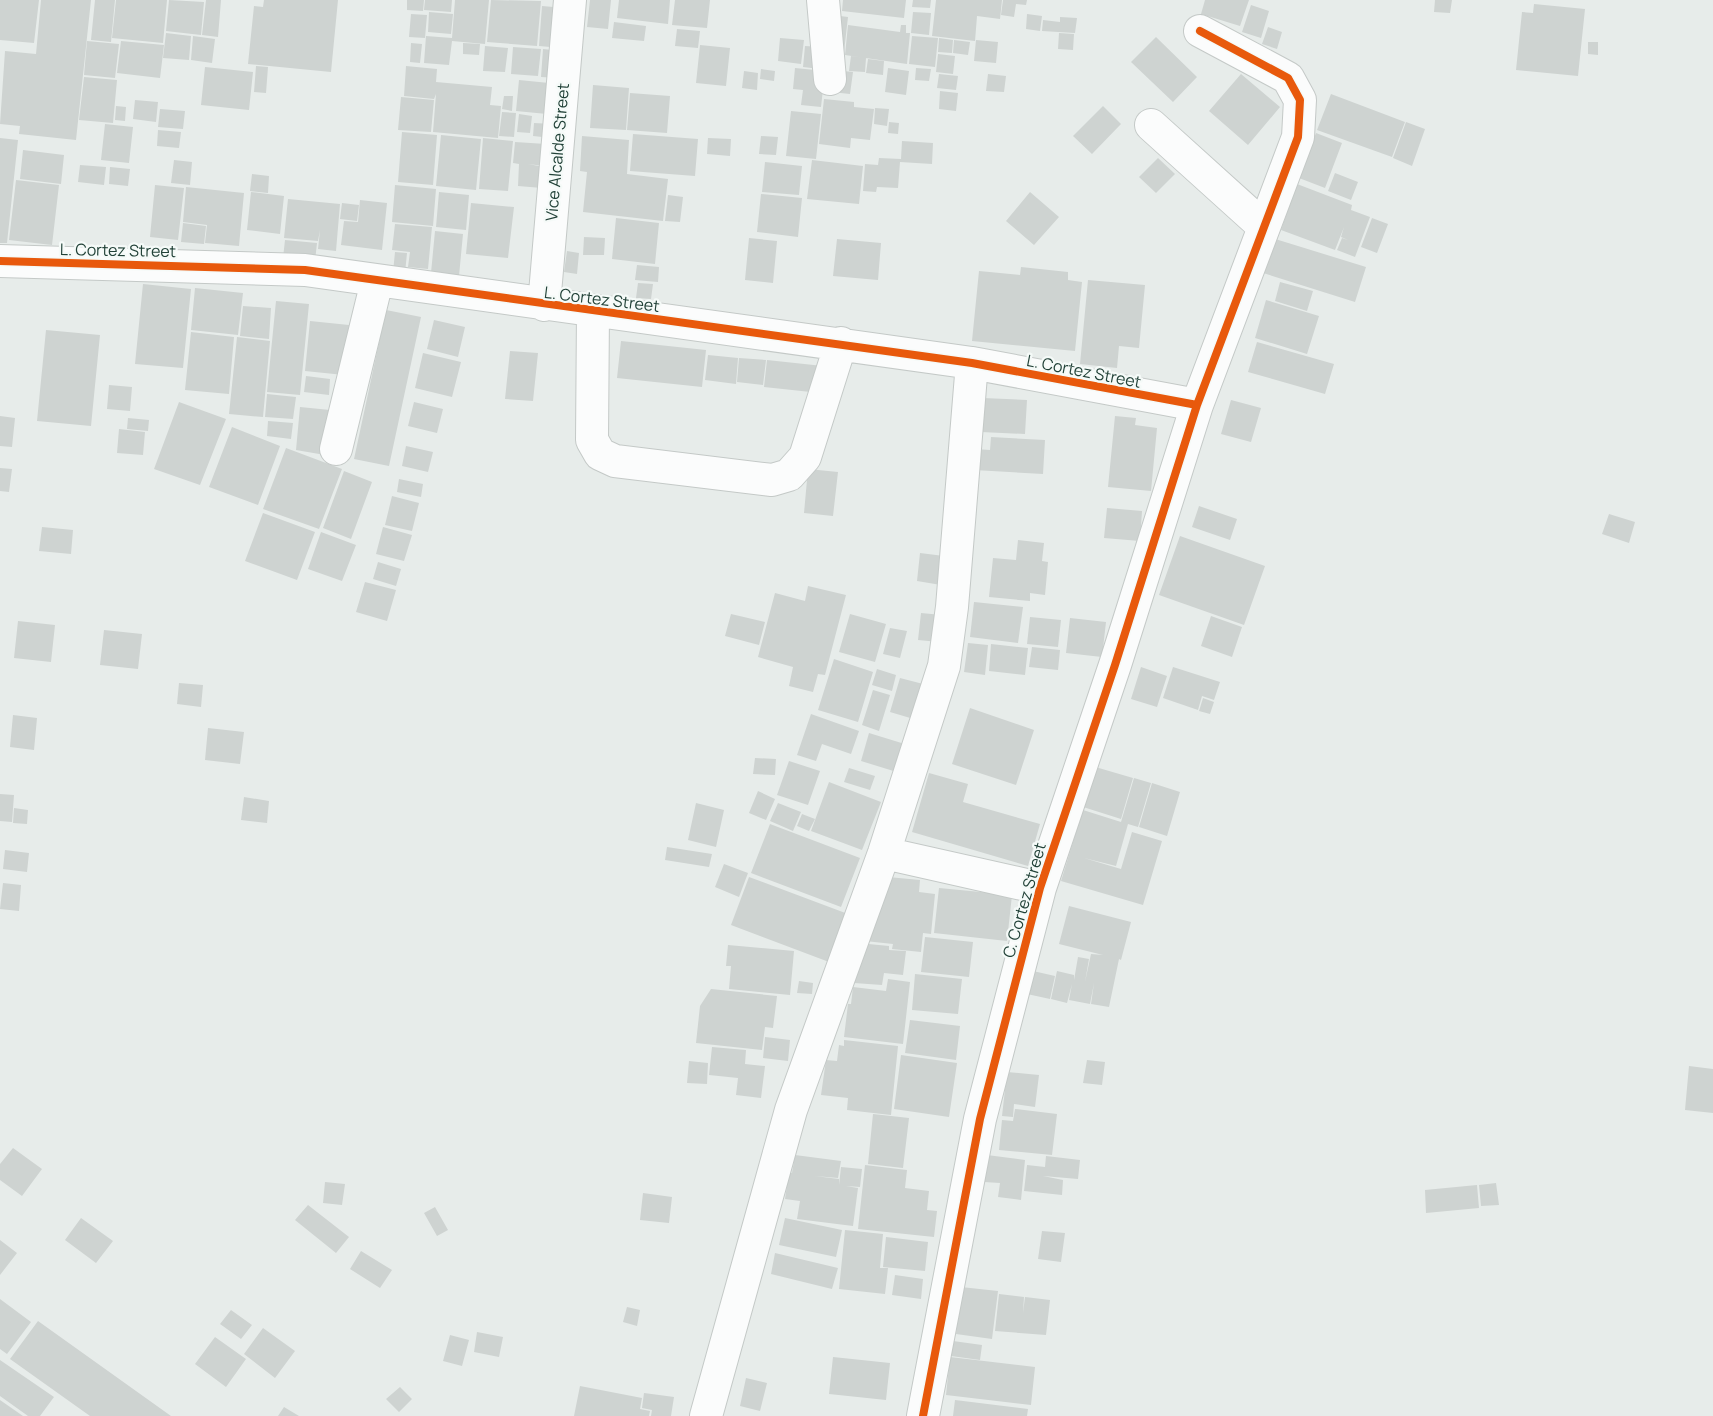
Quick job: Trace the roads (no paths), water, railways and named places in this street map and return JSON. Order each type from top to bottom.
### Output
[{"type":"street","name":"Vice Alcalde Street","points":[[544,305],[570,0]]},
{"type":"street","points":[[823,0],[830,79]]},
{"type":"street","name":"C. Cortez Street","points":[[923,1416],[980,1119],[1040,888],[1115,665],[1197,405],[1298,137],[1300,100],[1288,78],[1200,32]]},
{"type":"street","points":[[1151,125],[1264,227]]},
{"type":"street","name":"L. Cortez Street","points":[[0,261],[243,266],[305,270],[972,363],[1197,405]]},
{"type":"street","points":[[336,449],[376,280]]},
{"type":"street","points":[[593,311],[592,440],[600,454],[615,461],[772,480],[789,475],[805,457],[841,344]]},
{"type":"street","points":[[706,1416],[792,1110],[884,853],[944,666],[952,606],[972,363]]},
{"type":"street","points":[[884,853],[1040,888]]}]
